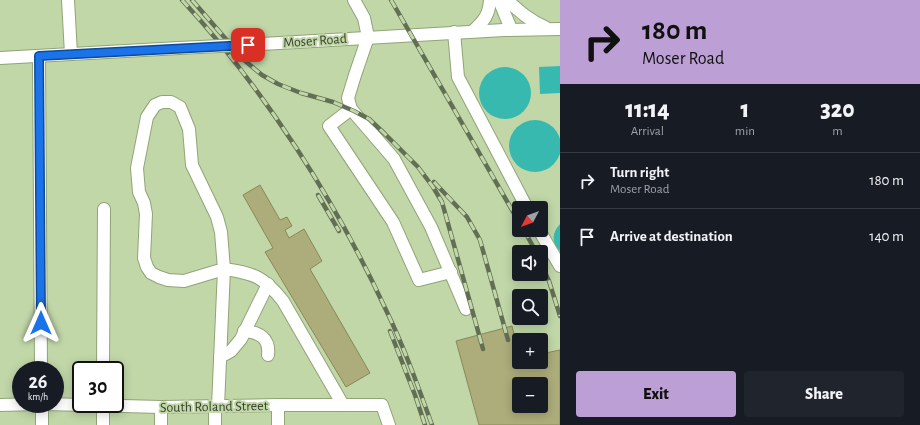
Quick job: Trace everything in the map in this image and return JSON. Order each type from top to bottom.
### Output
[{"type":"street","points":[[68,0],[71,54]]},
{"type":"street","points":[[354,0],[364,18],[368,37],[354,74],[348,98],[351,109],[394,159],[431,227],[466,309]]},
{"type":"street","points":[[473,31],[486,17],[489,10],[490,0]]},
{"type":"street","points":[[498,0],[511,29]]},
{"type":"street","points":[[507,0],[522,14],[538,24],[555,29]]},
{"type":"street","name":"Moser Road","points":[[0,58],[511,29],[555,29]]},
{"type":"street","points":[[454,32],[458,77],[523,201]]},
{"type":"street","points":[[39,56],[42,361]]},
{"type":"street","points":[[215,425],[224,269],[221,232],[217,218],[192,165],[189,129],[180,107],[171,102],[162,102],[155,105],[147,118],[137,168],[139,192],[144,203],[146,214],[144,258],[147,267],[151,273],[168,280],[184,281],[224,269],[254,275],[268,284],[283,301],[343,405]]},
{"type":"street","points":[[351,109],[329,126],[393,222],[419,280],[451,272]]},
{"type":"street","points":[[103,361],[104,209]]},
{"type":"street","points":[[543,237],[560,266]]},
{"type":"street","points":[[220,356],[231,351],[244,331],[268,284]]},
{"type":"street","points":[[244,331],[258,333],[268,346],[268,355]]},
{"type":"street","points":[[0,405],[12,405]]},
{"type":"street","points":[[278,405],[278,425]]},
{"type":"street","name":"South Roland Street","points":[[124,406],[161,407],[382,405],[389,425]]},
{"type":"street","points":[[161,407],[161,425]]},
{"type":"street","points":[[42,425],[43,413]]},
{"type":"street","points":[[103,413],[103,425]]},
{"type":"water","points":[[560,66],[560,93],[540,94],[539,67]]},
{"type":"water","points":[[500,67],[510,67],[519,71],[527,79],[531,88],[531,98],[527,107],[519,115],[510,119],[500,119],[491,115],[483,107],[479,98],[479,88],[483,79],[491,71]]},
{"type":"water","points":[[535,120],[545,122],[557,132],[559,136],[559,156],[549,168],[545,170],[535,172],[525,170],[513,160],[511,156],[509,146],[511,136],[521,124],[525,122]]},
{"type":"water","points":[[560,224],[560,251],[555,245],[554,234],[555,230]]},
{"type":"building","points":[[260,185],[280,220],[287,217],[292,226],[285,230],[289,238],[304,229],[322,261],[310,269],[370,373],[346,387],[265,252],[273,248],[243,195]]},
{"type":"building","points":[[512,326],[514,333],[512,333],[512,369],[548,369],[548,353],[560,350],[560,425],[479,425],[456,341]]},
{"type":"railway","points":[[182,0],[242,71],[270,109],[321,187],[366,269],[393,324],[432,425]]},
{"type":"railway","points":[[192,0],[244,60],[262,75],[278,84],[301,93],[333,102],[369,119],[418,167],[442,202],[483,349]]},
{"type":"railway","points":[[391,0],[512,210]]},
{"type":"railway","points":[[434,182],[467,217],[480,240],[508,340]]},
{"type":"railway","points":[[318,195],[339,231]]},
{"type":"railway","points":[[528,237],[532,245]]},
{"type":"railway","points":[[548,279],[560,316]]},
{"type":"railway","points":[[390,331],[425,425]]},
{"type":"route","points":[[41,323],[39,56],[248,45]]}]
